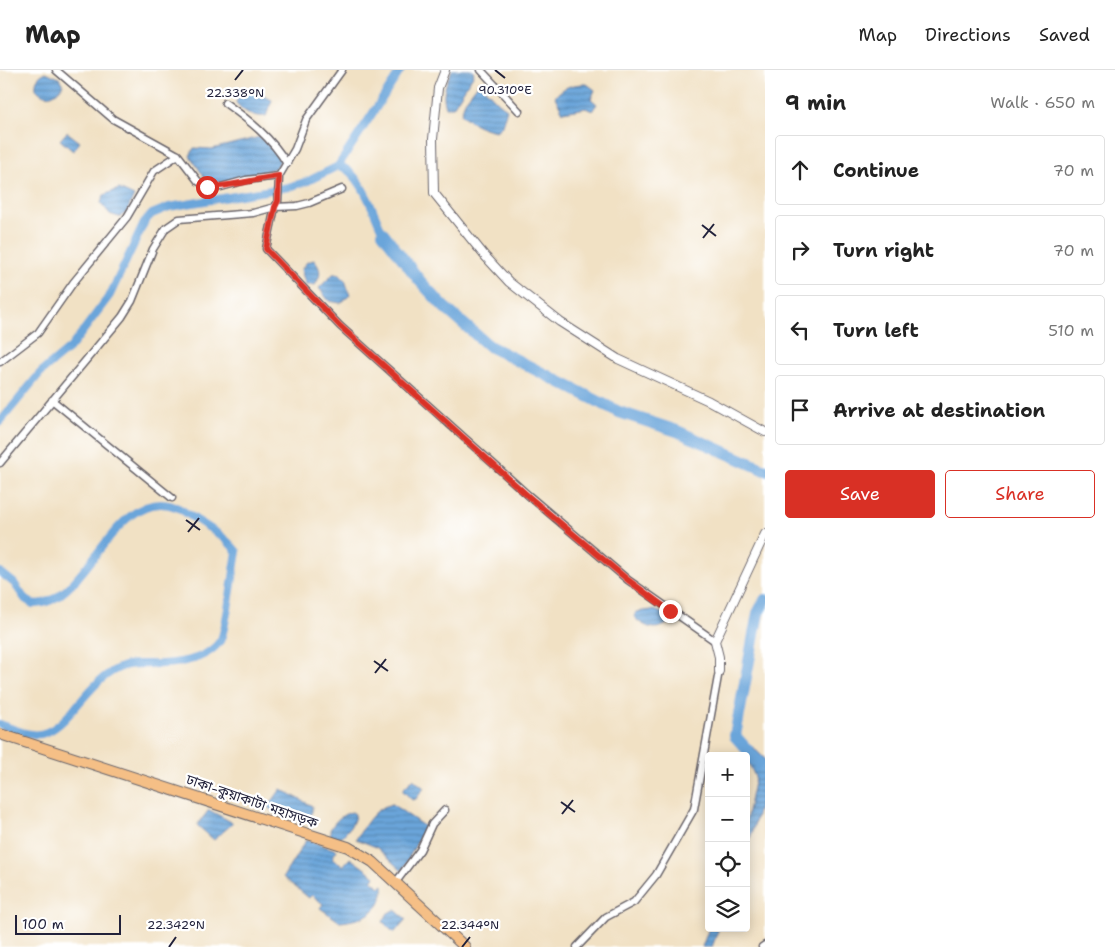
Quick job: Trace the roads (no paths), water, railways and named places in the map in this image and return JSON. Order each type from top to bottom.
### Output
[{"type":"main road","name":"ঢাকা-কুয়াকাটা মহাসড়ক","points":[[0,734],[348,847],[373,862],[465,947]]},
{"type":"street","points":[[56,70],[113,119],[178,156],[198,181],[207,187],[221,187],[246,180],[279,176]]},
{"type":"street","points":[[342,70],[306,120],[287,164],[279,176],[276,204],[266,249],[340,326],[594,552],[663,606],[715,641],[720,657],[694,809],[656,875],[634,902],[606,917],[577,947]]},
{"type":"street","points":[[445,70],[438,88],[433,139],[434,193],[484,255],[509,282],[560,322],[618,359],[702,398],[765,432]]},
{"type":"street","points":[[481,70],[519,111]]},
{"type":"street","points":[[225,103],[262,132],[280,152],[287,164]]},
{"type":"street","points":[[0,362],[38,333],[73,283],[127,217],[154,171],[178,156]]},
{"type":"street","points":[[0,463],[122,317],[132,301],[153,249],[166,228],[179,219],[253,212],[276,204],[310,203],[342,189]]},
{"type":"street","points":[[52,400],[172,498]]},
{"type":"street","points":[[715,641],[765,534]]},
{"type":"street","points":[[396,882],[420,850],[432,824],[445,810]]},
{"type":"water","points":[[452,70],[473,70],[474,74],[453,107],[446,107],[444,93]]},
{"type":"water","points":[[46,72],[59,78],[63,85],[54,94],[43,95],[36,89],[38,79]]},
{"type":"water","points":[[478,84],[507,109],[502,126],[496,131],[477,125],[461,114],[465,101]]},
{"type":"water","points":[[587,84],[595,90],[591,99],[597,104],[592,111],[586,108],[563,112],[555,97],[558,93],[569,86]]},
{"type":"water","points":[[250,90],[272,100],[266,116],[250,114],[236,103],[237,99]]},
{"type":"water","points":[[67,132],[80,142],[73,151],[60,140]]},
{"type":"water","points":[[260,137],[281,159],[276,168],[215,185],[205,178],[190,156],[194,148],[212,149]]},
{"type":"water","points":[[119,189],[134,196],[126,213],[119,217],[110,214],[101,203],[104,195]]},
{"type":"water","points":[[314,260],[320,272],[315,285],[306,285],[301,270],[307,262]]},
{"type":"water","points":[[333,274],[339,274],[345,280],[350,295],[341,303],[329,301],[319,288]]},
{"type":"water","points":[[658,611],[669,622],[655,628],[642,624],[634,617],[636,612]]},
{"type":"water","points":[[753,747],[765,759],[765,787],[750,839],[750,801],[755,777],[750,766],[750,752]]},
{"type":"water","points":[[413,779],[424,788],[416,799],[412,800],[402,790]]},
{"type":"water","points":[[281,789],[312,806],[312,812],[306,820],[280,815],[268,807]]},
{"type":"water","points":[[392,804],[425,827],[402,871],[376,847],[356,839],[375,813]]},
{"type":"water","points":[[209,810],[233,823],[214,840],[197,825]]},
{"type":"water","points":[[352,812],[355,814],[355,817],[347,831],[339,839],[331,837],[330,830],[339,818]]},
{"type":"water","points":[[306,840],[337,850],[332,858],[343,866],[350,858],[375,876],[372,881],[380,887],[383,885],[383,894],[380,902],[371,913],[364,917],[340,922],[320,908],[323,904],[312,895],[309,898],[283,877]]},
{"type":"water","points":[[395,910],[406,919],[394,933],[383,922],[388,913]]},
{"type":"water","points":[[708,932],[718,932],[712,947],[702,947]]},
{"type":"waterway","points":[[338,166],[401,70]]},
{"type":"waterway","points":[[0,422],[41,372],[71,347],[110,295],[145,221],[152,214],[169,207],[289,187],[308,181],[338,166],[346,169],[360,184],[383,233]]},
{"type":"waterway","points":[[383,233],[420,281],[444,307],[489,346],[619,412],[677,431],[765,470]]},
{"type":"waterway","points":[[0,572],[14,583],[25,599],[33,604],[52,600],[69,587],[117,528],[135,513],[154,504],[180,509],[222,537],[237,552],[222,635],[220,641],[209,652],[194,659],[178,663],[124,666],[101,679],[66,718],[47,732],[29,734],[0,724]]},
{"type":"waterway","points":[[760,764],[735,736],[758,613],[765,600]]}]
